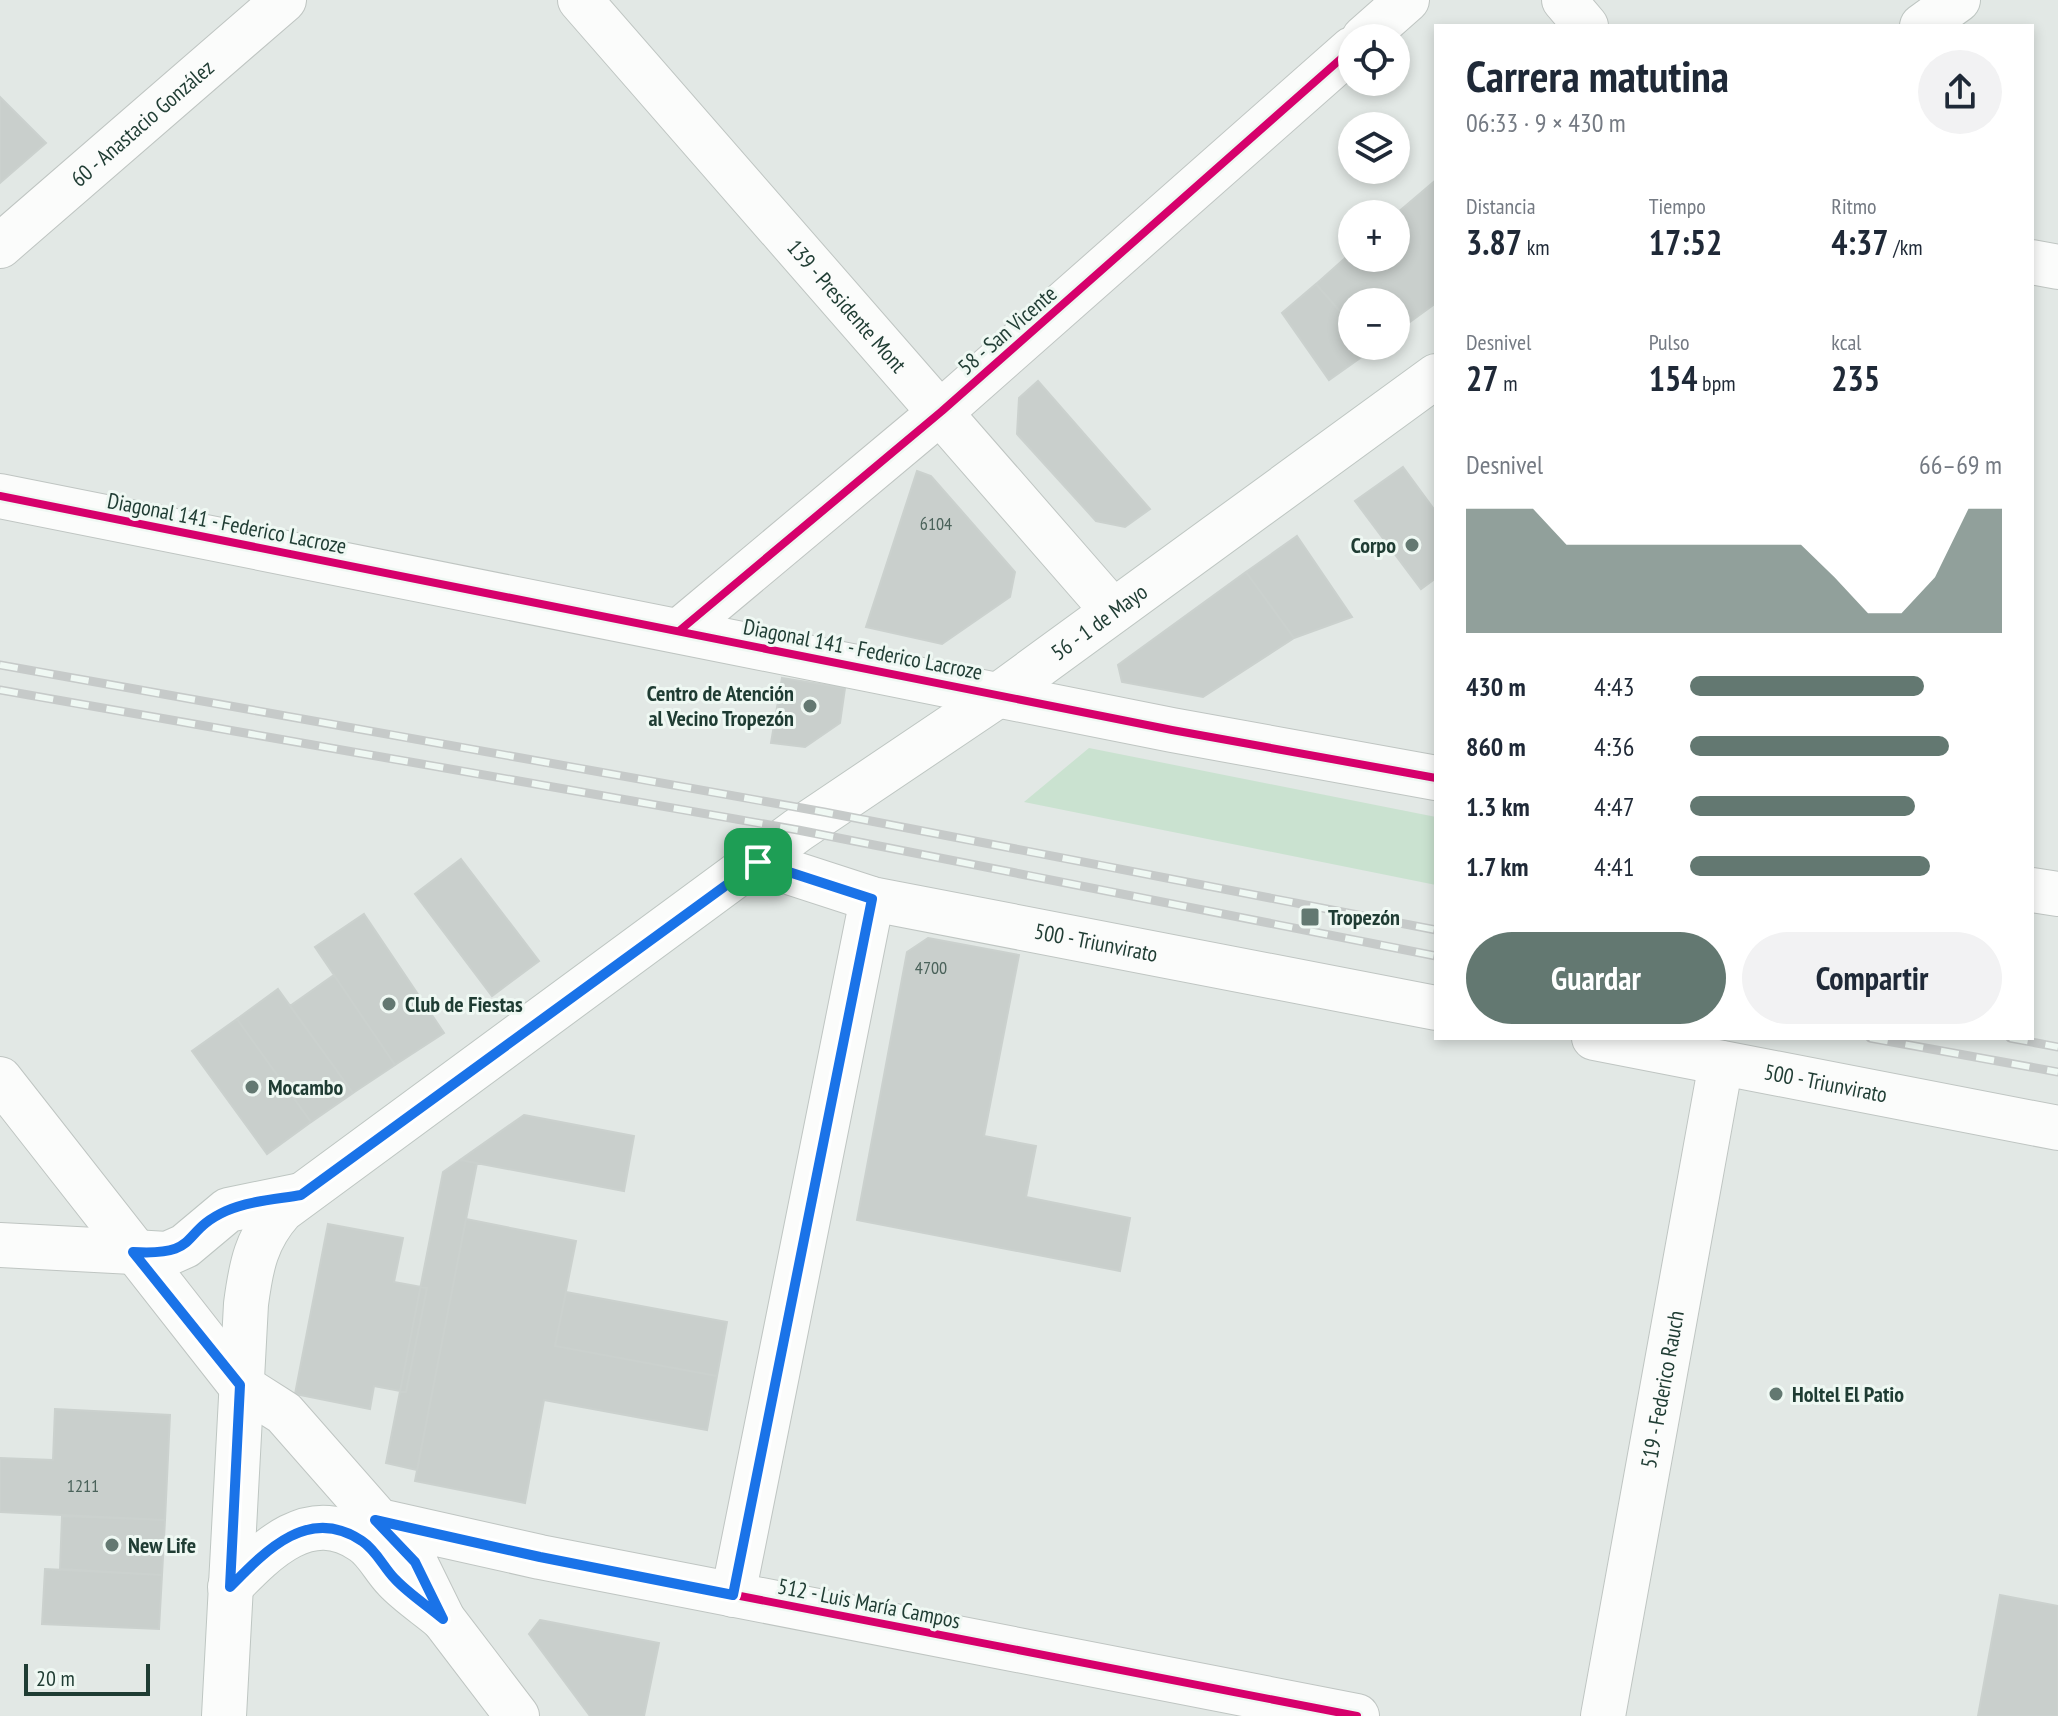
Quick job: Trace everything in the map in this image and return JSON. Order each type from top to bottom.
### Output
[{"type":"street","name":"60 - Anastacio González","points":[[0,246],[284,0]]},
{"type":"street","name":"139 - Presidente Mont","points":[[580,0],[942,411],[1113,611]]},
{"type":"street","points":[[1380,24],[1407,0]]},
{"type":"street","points":[[1564,0],[1584,24]]},
{"type":"street","points":[[1925,24],[1958,0]]},
{"type":"street","name":"58 - San Vicente","points":[[679,631],[942,411],[1338,61]]},
{"type":"street","points":[[2034,262],[2058,267]]},
{"type":"street","name":"56 - 1 de Mayo","points":[[224,1716],[240,1385],[253,1257],[269,1225],[301,1195],[824,812],[1000,694],[1434,377]]},
{"type":"street","name":"Diagonal 141 - Federico Lacroze","points":[[0,496],[1434,778]]},
{"type":"street","name":"500 - Triunvirato","points":[[758,862],[872,899],[1434,1008]]},
{"type":"street","points":[[2034,890],[2058,894]]},
{"type":"street","points":[[733,1595],[872,899]]},
{"type":"street","name":"500 - Triunvirato","points":[[1604,1040],[2058,1128]]},
{"type":"street","name":"519 - Federico Rauch","points":[[1603,1716],[1721,1063]]},
{"type":"street","points":[[0,1079],[240,1385],[284,1413],[415,1562],[443,1619],[517,1716]]},
{"type":"street","points":[[0,1245],[167,1254],[185,1246],[228,1210],[301,1195]]},
{"type":"street","name":"512 - Luis María Campos","points":[[375,1520],[540,1557],[1357,1716]]},
{"type":"street","points":[[230,1587],[277,1542],[299,1530],[321,1527],[345,1532],[365,1543],[395,1579],[443,1619]]},
{"type":"green space","points":[[1089,748],[1434,817],[1434,885],[1024,802]]},
{"type":"building","points":[[0,97],[46,143],[0,183]]},
{"type":"building","points":[[1434,182],[1434,304],[1410,322],[1410,288],[1338,288],[1338,309],[1316,284],[1338,264],[1338,272],[1410,272],[1410,202]]},
{"type":"building","points":[[1316,284],[1338,309],[1338,360],[1357,360],[1329,380],[1282,313]]},
{"type":"building","points":[[1038,381],[1150,509],[1125,527],[1096,521],[1017,434],[1019,398]]},
{"type":"building","name":"Corpo","points":[[1403,467],[1434,509],[1434,579],[1421,589],[1355,501]]},
{"type":"building","points":[[917,471],[931,476],[1015,572],[1010,597],[942,644],[866,627]]},
{"type":"building","points":[[1297,536],[1352,617],[1294,638],[1246,572]]},
{"type":"building","points":[[1246,572],[1294,638],[1203,697],[1122,682],[1118,665]]},
{"type":"building","name":"Centro de Atención al Vecino Tropezón","points":[[782,678],[845,688],[840,723],[805,747],[771,743]]},
{"type":"building","points":[[461,859],[539,961],[492,996],[415,894]]},
{"type":"building","name":"Club de Fiestas","points":[[364,914],[444,1033],[395,1065],[315,947]]},
{"type":"building","points":[[928,938],[1019,955],[984,1136],[1036,1146],[1026,1197],[1130,1218],[1120,1271],[857,1220],[907,952]]},
{"type":"building","points":[[334,975],[395,1065],[353,1093],[290,1006]]},
{"type":"building","points":[[278,989],[353,1093],[311,1122],[237,1019]]},
{"type":"building","name":"Mocambo","points":[[237,1019],[311,1122],[267,1154],[192,1051]]},
{"type":"building","points":[[524,1115],[634,1136],[624,1191],[460,1160]]},
{"type":"building","points":[[460,1160],[477,1163],[417,1470],[386,1463],[443,1172]]},
{"type":"building","points":[[466,1219],[576,1241],[555,1346],[717,1376],[707,1430],[544,1400],[525,1503],[415,1481]]},
{"type":"building","points":[[328,1224],[403,1238],[394,1282],[427,1288],[406,1392],[374,1386],[370,1409],[295,1394]]},
{"type":"building","points":[[566,1292],[727,1322],[717,1376],[555,1346]]},
{"type":"building","points":[[55,1409],[170,1415],[165,1520],[0,1512],[0,1458],[53,1460]]},
{"type":"building","name":"New Life","points":[[62,1516],[165,1520],[162,1575],[60,1569]]},
{"type":"building","points":[[45,1569],[162,1575],[159,1629],[42,1624]]},
{"type":"building","points":[[2000,1595],[2058,1606],[2058,1716],[1978,1716]]},
{"type":"building","points":[[540,1620],[659,1643],[644,1716],[590,1716],[529,1634]]},
{"type":"railway","points":[[0,665],[824,812],[1434,930]]},
{"type":"railway","points":[[0,690],[798,830],[1434,956]]},
{"type":"railway","points":[[1881,1040],[2058,1072]]},
{"type":"railway","points":[[2021,1040],[2058,1047]]},
{"type":"cycle path","points":[[679,631],[942,411],[1338,61]]},
{"type":"cycle path","points":[[0,496],[1172,730],[1434,778]]},
{"type":"cycle path","points":[[375,1520],[540,1557],[1357,1716]]},
{"type":"place","name":"Corpo","points":[[1412,545]]},
{"type":"place","name":"Centro de Atención al Vecino Tropezón","points":[[810,706]]},
{"type":"place","name":"Tropezón","points":[[1310,917]]},
{"type":"place","name":"Club de Fiestas","points":[[389,1004]]},
{"type":"place","name":"Mocambo","points":[[252,1087]]},
{"type":"place","name":"Holtel El Patio","points":[[1776,1394]]},
{"type":"place","name":"New Life","points":[[112,1545]]},
{"type":"route","points":[[758,862],[872,899],[733,1595],[375,1520],[415,1562],[443,1619],[395,1579],[365,1543],[345,1532],[321,1527],[299,1530],[277,1542],[230,1587],[240,1385],[133,1252],[167,1254],[185,1246],[213,1219],[228,1210],[301,1195],[758,862]]}]
